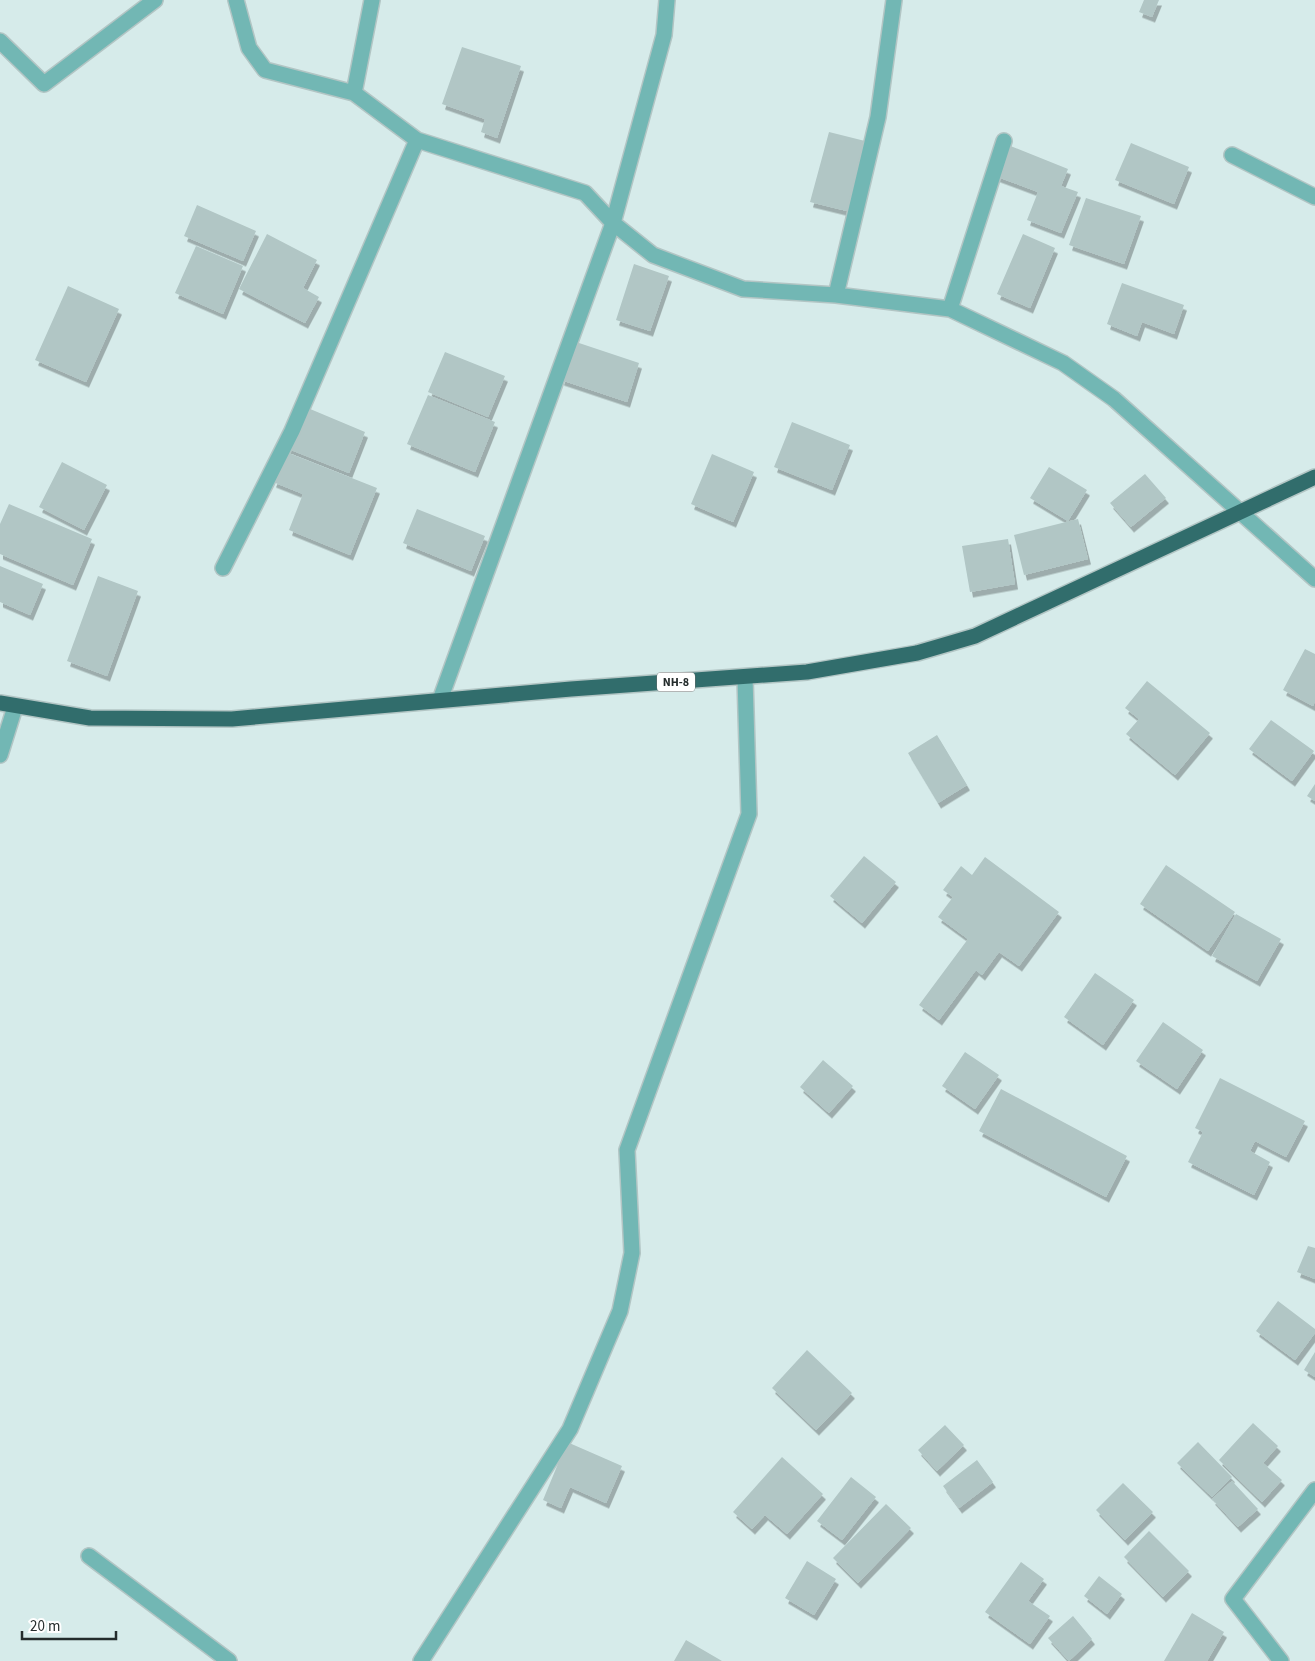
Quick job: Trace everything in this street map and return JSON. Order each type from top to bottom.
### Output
[{"type":"highway","name":"NH-8","points":[[0,703],[90,718],[232,719],[440,700],[745,678],[863,663],[917,653],[975,636],[1315,477]]},
{"type":"street","points":[[0,41],[44,84],[155,0]]},
{"type":"street","points":[[236,0],[249,48],[265,70],[354,93],[417,140],[585,193],[614,223],[653,255],[743,289],[836,295],[950,309],[1063,363],[1114,399],[1315,579]]},
{"type":"street","points":[[354,93],[372,0]]},
{"type":"street","points":[[440,700],[614,223],[664,35],[667,0]]},
{"type":"street","points":[[836,295],[878,117],[894,0]]},
{"type":"street","points":[[223,568],[292,431],[417,140]]},
{"type":"street","points":[[950,309],[1004,141]]},
{"type":"street","points":[[1232,155],[1315,197]]},
{"type":"street","points":[[421,1661],[570,1429],[620,1311],[632,1253],[628,1150],[749,814],[745,678]]},
{"type":"street","points":[[0,756],[15,707]]},
{"type":"street","points":[[1281,1661],[1233,1599],[1315,1490]]},
{"type":"street","points":[[89,1556],[230,1661]]},
{"type":"building","points":[[1144,0],[1159,0],[1152,17],[1139,12]]},
{"type":"building","points":[[462,47],[521,66],[497,138],[481,132],[485,119],[442,104]]},
{"type":"building","points":[[829,132],[869,142],[851,212],[810,202]]},
{"type":"building","points":[[1131,143],[1189,167],[1174,204],[1115,180]]},
{"type":"building","points":[[1008,145],[1068,169],[1061,186],[1078,192],[1061,233],[1027,220],[1038,192],[995,176]]},
{"type":"building","points":[[1086,198],[1141,216],[1124,264],[1069,245]]},
{"type":"building","points":[[197,205],[256,231],[243,261],[184,236]]},
{"type":"building","points":[[267,234],[317,260],[303,288],[319,297],[305,323],[239,289]]},
{"type":"building","points":[[1023,234],[1055,248],[1030,308],[997,294]]},
{"type":"building","points":[[196,246],[243,266],[223,314],[175,293]]},
{"type":"building","points":[[634,264],[669,276],[650,331],[616,320]]},
{"type":"building","points":[[1122,283],[1184,305],[1174,334],[1142,322],[1137,336],[1107,324]]},
{"type":"building","points":[[68,286],[119,309],[86,382],[35,360]]},
{"type":"building","points":[[573,341],[639,363],[627,402],[561,380]]},
{"type":"building","points":[[445,352],[505,376],[488,417],[428,392]]},
{"type":"building","points":[[428,395],[495,422],[475,472],[407,444]]},
{"type":"building","points":[[303,406],[365,432],[349,473],[286,448]]},
{"type":"building","points":[[792,422],[850,445],[832,490],[774,467]]},
{"type":"building","points":[[286,452],[377,488],[350,555],[289,530],[303,494],[273,482]]},
{"type":"building","points":[[712,454],[754,472],[733,522],[691,504]]},
{"type":"building","points":[[62,462],[107,485],[84,530],[39,507]]},
{"type":"building","points":[[1049,467],[1087,490],[1068,521],[1030,498]]},
{"type":"building","points":[[1145,474],[1166,498],[1131,527],[1110,503]]},
{"type":"building","points":[[9,504],[92,539],[73,585],[0,554],[0,524]]},
{"type":"building","points":[[417,509],[485,536],[471,571],[403,543]]},
{"type":"building","points":[[1078,519],[1088,559],[1024,575],[1014,535]]},
{"type":"building","points":[[1008,539],[1015,584],[970,592],[962,546]]},
{"type":"building","points":[[0,566],[43,584],[30,615],[0,602]]},
{"type":"building","points":[[98,576],[138,591],[107,676],[67,661]]},
{"type":"building","points":[[1305,649],[1315,654],[1315,701],[1313,706],[1283,690]]},
{"type":"building","points":[[1147,681],[1210,733],[1175,775],[1126,734],[1139,719],[1125,708]]},
{"type":"building","points":[[1271,720],[1314,751],[1292,781],[1249,749]]},
{"type":"building","points":[[937,735],[967,785],[938,803],[908,753]]},
{"type":"building","points":[[1315,784],[1315,801],[1307,796]]},
{"type":"building","points":[[864,856],[896,882],[862,923],[830,896]]},
{"type":"building","points":[[985,857],[1059,912],[1019,966],[999,952],[982,975],[976,970],[939,1020],[919,1005],[968,939],[938,917],[953,897],[943,890],[961,866],[972,875]]},
{"type":"building","points":[[1166,865],[1235,912],[1208,951],[1140,904]]},
{"type":"building","points":[[1236,914],[1281,939],[1257,981],[1212,956]]},
{"type":"building","points":[[1095,973],[1134,1000],[1103,1045],[1064,1017]]},
{"type":"building","points":[[1163,1022],[1203,1050],[1177,1089],[1136,1061]]},
{"type":"building","points":[[965,1052],[999,1075],[975,1109],[942,1086]]},
{"type":"building","points":[[823,1060],[853,1086],[829,1113],[800,1087]]},
{"type":"building","points":[[1220,1078],[1305,1121],[1286,1157],[1255,1141],[1250,1151],[1270,1162],[1254,1195],[1188,1162],[1203,1132],[1195,1128]]},
{"type":"building","points":[[1001,1089],[1127,1156],[1106,1197],[979,1131]]},
{"type":"building","points":[[1308,1246],[1315,1248],[1315,1279],[1297,1272]]},
{"type":"building","points":[[1278,1301],[1315,1329],[1315,1333],[1295,1360],[1256,1331]]},
{"type":"building","points":[[807,1350],[852,1393],[816,1430],[772,1388]]},
{"type":"building","points":[[1315,1352],[1315,1377],[1304,1370]]},
{"type":"building","points":[[1253,1423],[1278,1446],[1263,1463],[1282,1480],[1262,1502],[1219,1460]]},
{"type":"building","points":[[945,1425],[964,1445],[937,1471],[918,1450]]},
{"type":"building","points":[[567,1442],[622,1466],[606,1503],[570,1487],[561,1508],[543,1500]]},
{"type":"building","points":[[1198,1442],[1232,1477],[1212,1497],[1177,1463]]},
{"type":"building","points":[[782,1457],[823,1494],[787,1534],[765,1515],[752,1529],[733,1512]]},
{"type":"building","points":[[977,1460],[993,1482],[959,1508],[943,1486]]},
{"type":"building","points":[[851,1477],[876,1497],[842,1540],[817,1521]]},
{"type":"building","points":[[1232,1481],[1258,1509],[1238,1527],[1212,1499]]},
{"type":"building","points":[[1123,1483],[1153,1512],[1125,1540],[1096,1510]]},
{"type":"building","points":[[886,1504],[911,1528],[858,1583],[833,1558]]},
{"type":"building","points":[[1149,1531],[1189,1571],[1163,1597],[1124,1557]]},
{"type":"building","points":[[807,1561],[836,1579],[814,1615],[785,1598]]},
{"type":"building","points":[[1021,1562],[1044,1579],[1028,1601],[1050,1616],[1030,1644],[985,1612]]},
{"type":"building","points":[[1099,1576],[1122,1594],[1107,1614],[1084,1596]]},
{"type":"building","points":[[1192,1613],[1224,1632],[1207,1661],[1164,1661]]},
{"type":"building","points":[[1073,1616],[1092,1639],[1069,1661],[1048,1638]]},
{"type":"building","points":[[686,1640],[722,1661],[674,1661]]}]
